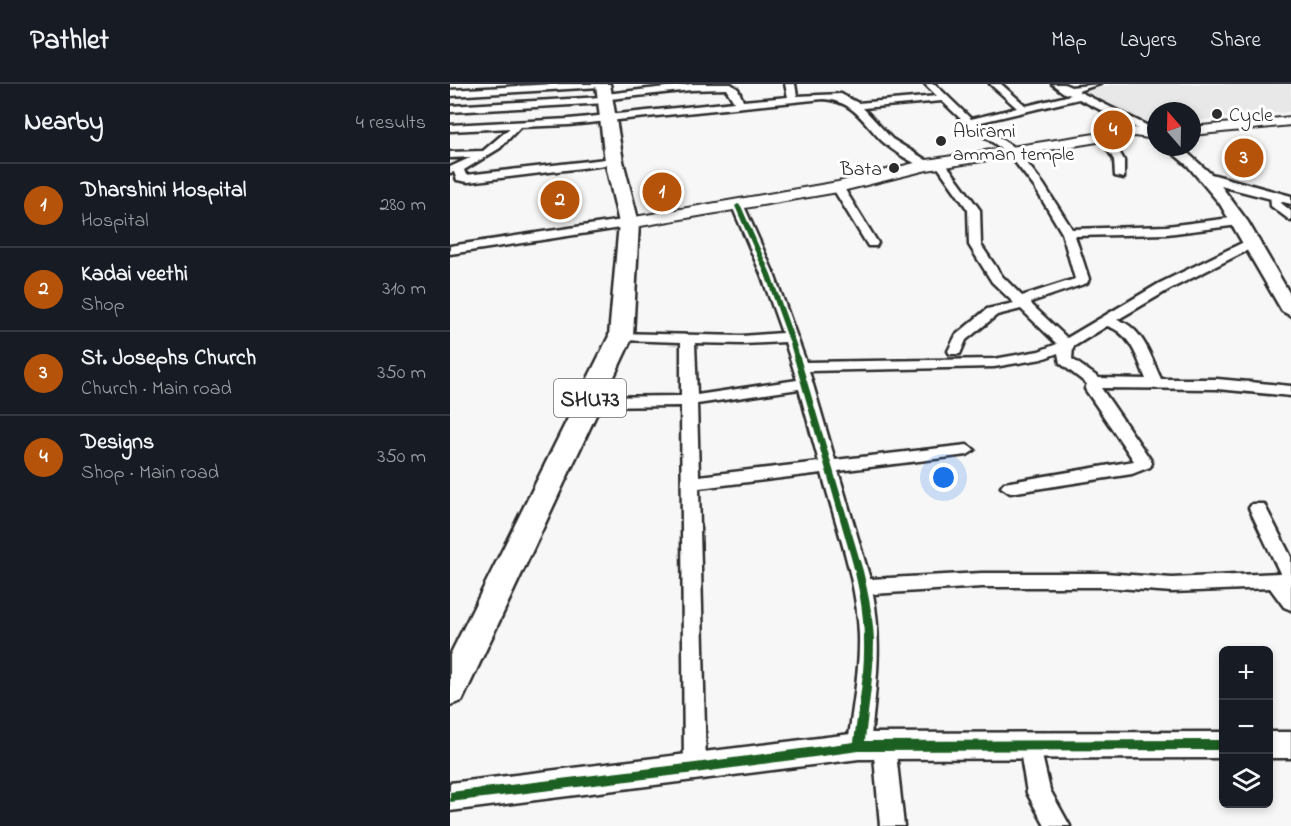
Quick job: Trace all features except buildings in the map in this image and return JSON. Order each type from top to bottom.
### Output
[{"type":"main road","name":"SHU73","points":[[450,690],[621,336],[629,223],[614,161],[605,97]]},
{"type":"main road","points":[[1201,125],[1291,116]]},
{"type":"main road","points":[[1201,130],[1291,121]]},
{"type":"main road","points":[[629,223],[838,187],[934,164],[1147,132]]},
{"type":"street","points":[[790,84],[793,99]]},
{"type":"street","points":[[930,84],[969,122],[1012,151],[1041,187],[1068,233],[1082,279],[1080,283],[992,312],[987,321],[964,332],[957,340],[955,351]]},
{"type":"street","points":[[995,84],[1024,109]]},
{"type":"street","points":[[1057,84],[1147,130]]},
{"type":"street","points":[[1067,91],[1095,84]]},
{"type":"street","points":[[574,102],[576,85]]},
{"type":"street","points":[[450,93],[576,85],[605,97],[739,104],[793,99],[841,98],[856,106],[888,141],[934,164],[974,210],[975,245],[997,279],[1024,302],[1066,345],[1065,360],[1095,383],[1155,382],[1291,391]]},
{"type":"street","points":[[450,109],[574,102],[691,86],[728,85],[733,89],[739,104]]},
{"type":"street","points":[[969,122],[1078,96]]},
{"type":"street","points":[[450,128],[517,125],[605,97]]},
{"type":"street","points":[[856,106],[942,98]]},
{"type":"street","points":[[517,125],[508,139],[454,170],[461,178],[468,179],[614,161]]},
{"type":"street","points":[[1105,137],[1119,160],[1120,176]]},
{"type":"street","points":[[450,155],[482,154]]},
{"type":"street","points":[[1183,156],[1209,178],[1239,221],[1291,311]]},
{"type":"street","points":[[1209,178],[1291,200]]},
{"type":"street","points":[[838,187],[872,243]]},
{"type":"street","points":[[1274,195],[1275,204],[1291,217]]},
{"type":"street","points":[[738,206],[757,244],[804,375],[863,586],[871,745],[892,826]]},
{"type":"street","points":[[1068,233],[1167,230],[1239,221]]},
{"type":"street","points":[[450,250],[629,223]]},
{"type":"street","points":[[588,402],[688,401],[804,375],[994,363],[1042,355],[1066,345],[1165,286],[1252,243]]},
{"type":"street","points":[[1103,321],[1123,326],[1138,344],[1155,382]]},
{"type":"street","points":[[621,336],[742,340],[789,337]]},
{"type":"street","points":[[687,338],[695,768]]},
{"type":"street","points":[[1010,487],[1132,468],[1144,462],[1093,389],[1095,383]]},
{"type":"street","points":[[689,483],[829,469],[967,450]]},
{"type":"street","points":[[1258,508],[1286,579],[1291,602]]},
{"type":"street","points":[[863,586],[982,580],[1105,580],[1172,585],[1286,579]]},
{"type":"street","points":[[450,797],[871,745],[1219,745]]},
{"type":"street","points":[[1030,745],[1039,793],[1058,826]]},
{"type":"street","points":[[1273,745],[1291,745]]},
{"type":"shaded area","points":[[1114,84],[1291,84],[1291,112],[1201,120],[1201,102],[1147,102],[1147,126],[1081,93]]},
{"type":"cycle path","points":[[738,206],[768,274],[793,344],[863,588],[869,653],[859,746]]},
{"type":"cycle path","points":[[450,797],[859,746],[1219,745]]},
{"type":"place","name":"Cycle","points":[[1217,114]]},
{"type":"place","name":"Designs","points":[[1113,130]]},
{"type":"place","name":"Abirami amman temple","points":[[941,141]]},
{"type":"place","name":"St. Josephs Church","points":[[1244,158]]},
{"type":"place","name":"Bata","points":[[894,168]]},
{"type":"place","name":"Dharshini Hospital","points":[[662,192]]},
{"type":"place","name":"Kadai veethi","points":[[560,200]]}]
